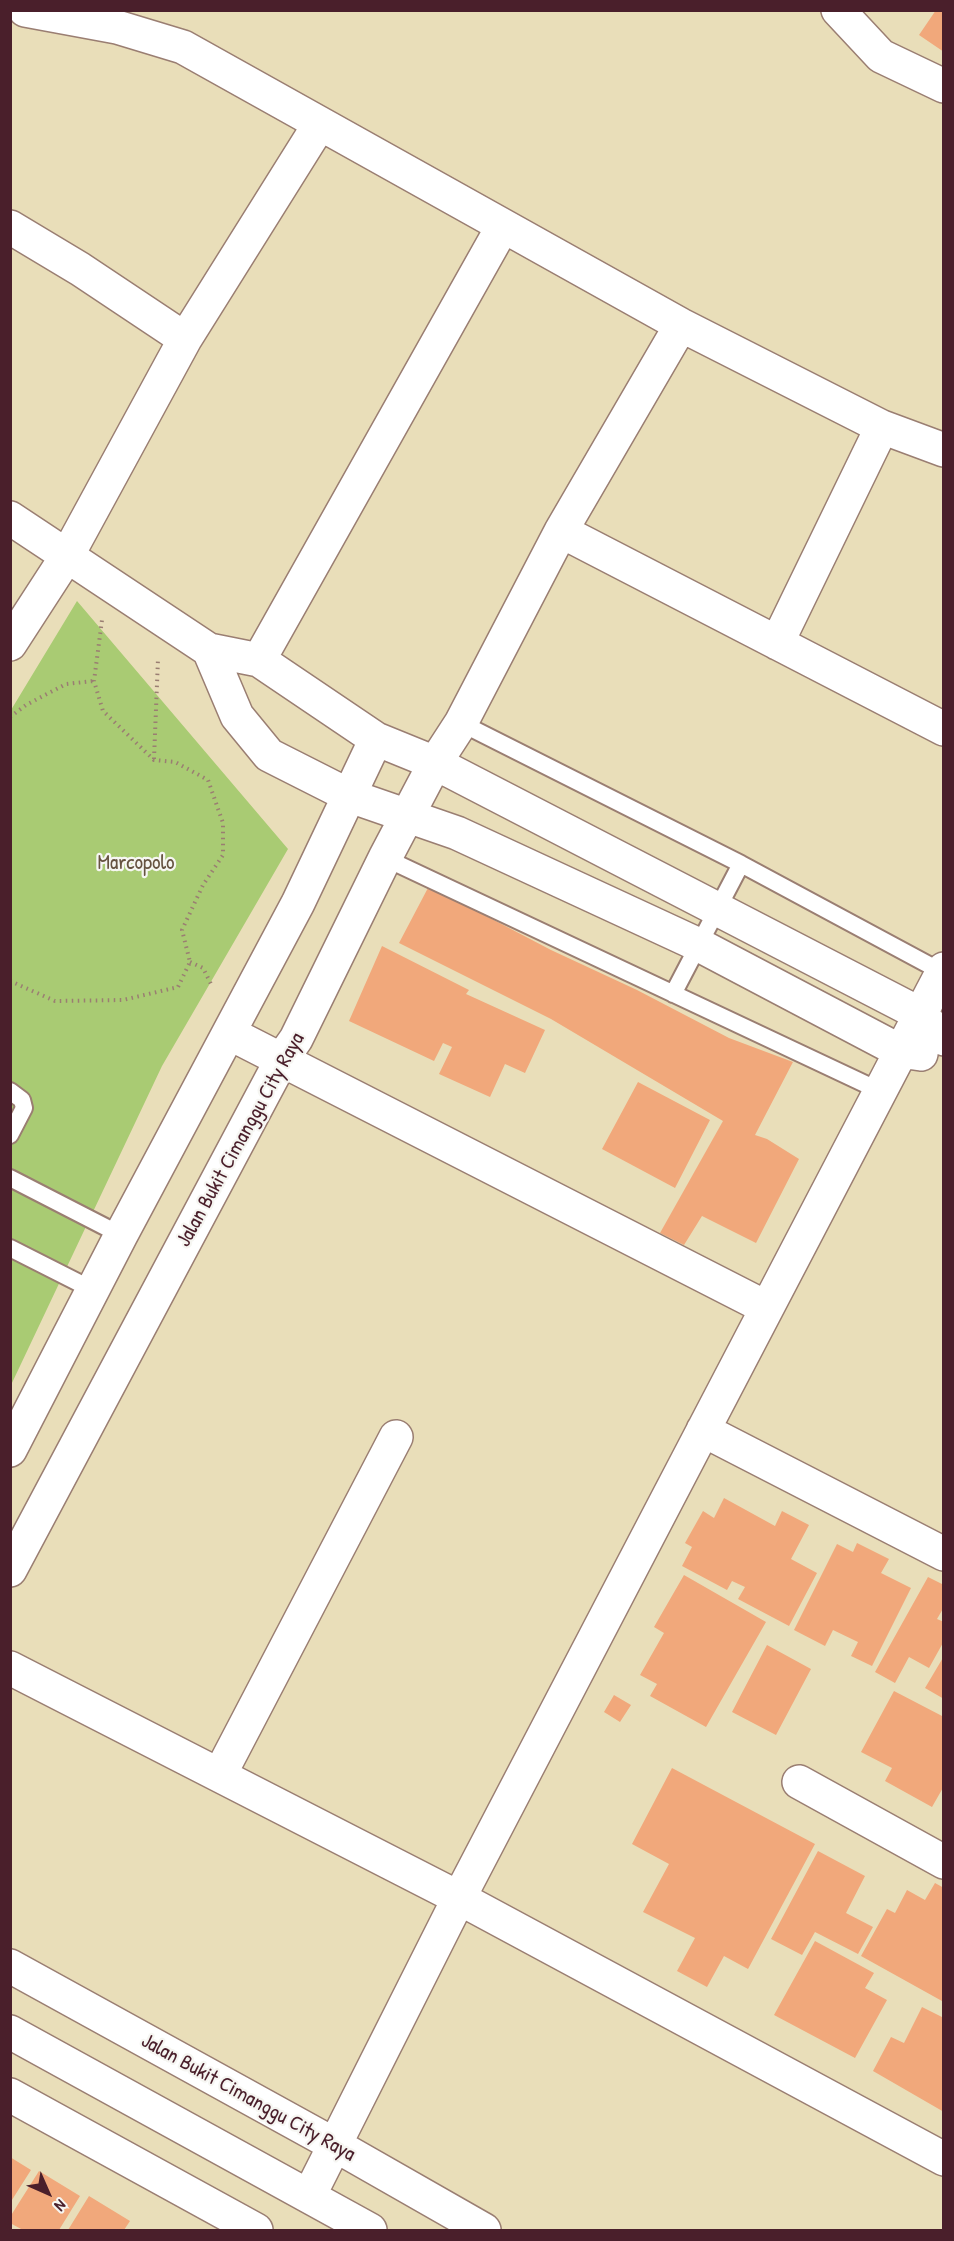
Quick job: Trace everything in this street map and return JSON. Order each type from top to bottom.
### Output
[{"type":"street","points":[[24,10],[117,27],[183,47],[681,326],[882,428],[944,450]]},
{"type":"street","points":[[838,10],[881,56],[944,86]]},
{"type":"street","points":[[10,644],[67,556],[185,339],[319,125]]},
{"type":"street","points":[[259,660],[503,226]]},
{"type":"street","points":[[10,227],[80,269],[185,339]]},
{"type":"street","name":"Jalan Bukit Cimanggu City Raya","points":[[10,1570],[282,1059],[296,1039],[385,858],[435,763],[461,723],[561,531],[681,326]]},
{"type":"street","points":[[777,643],[882,428]]},
{"type":"street","points":[[10,518],[209,650],[259,660],[376,739],[435,763],[920,1014],[944,1040]]},
{"type":"street","points":[[561,531],[944,729]]},
{"type":"street","points":[[209,650],[237,716],[269,755],[350,796],[457,833],[699,945],[900,1051],[944,1056]]},
{"type":"street","points":[[10,1450],[121,1235],[298,903],[376,739]]},
{"type":"street","points":[[309,2196],[459,1898],[943,971]]},
{"type":"street","points":[[229,1033],[766,1308]]},
{"type":"street","points":[[703,1430],[944,1554]]},
{"type":"street","points":[[220,1774],[396,1437]]},
{"type":"street","points":[[10,1668],[459,1898],[944,2159]]},
{"type":"street","points":[[799,1782],[944,1862]]},
{"type":"street","name":"Jalan Bukit Cimanggu City Raya","points":[[10,1966],[484,2230]]},
{"type":"street","points":[[10,2032],[370,2230]]},
{"type":"street","points":[[10,2095],[256,2230]]},
{"type":"lane","points":[[461,723],[741,864],[943,971]]},
{"type":"lane","points":[[385,858],[880,1091]]},
{"type":"lane","points":[[673,994],[741,864]]},
{"type":"lane","points":[[10,1091],[22,1100],[24,1108],[10,1135]]},
{"type":"lane","points":[[10,1178],[121,1235]]},
{"type":"lane","points":[[10,1248],[93,1290]]},
{"type":"path","points":[[10,981],[56,1001],[123,1000],[178,987],[190,962],[182,930],[203,885],[223,855],[223,823],[208,780],[176,762],[154,760],[103,711],[94,681],[103,612],[125,594]]},
{"type":"path","points":[[154,760],[160,618]]},
{"type":"path","points":[[10,717],[26,705],[66,684],[94,681]]},
{"type":"green space","name":"Marcopolo","points":[[77,601],[288,849],[162,1066],[11,1385],[11,710]]},
{"type":"building","points":[[936,10],[944,10],[944,52],[919,35]]},
{"type":"building","points":[[429,886],[551,950],[637,990],[729,1038],[793,1062],[755,1135],[767,1139],[799,1159],[756,1243],[702,1216],[684,1245],[660,1233],[723,1121],[551,1019],[399,943]]},
{"type":"building","points":[[382,946],[469,990],[466,994],[545,1030],[525,1073],[505,1064],[490,1097],[439,1074],[452,1047],[443,1043],[434,1061],[349,1021]]},
{"type":"building","points":[[638,1082],[710,1120],[675,1188],[602,1149]]},
{"type":"building","points":[[724,1498],[775,1526],[782,1511],[809,1525],[791,1559],[817,1573],[789,1626],[738,1599],[745,1587],[732,1581],[727,1590],[682,1566],[692,1547],[685,1543],[703,1511],[714,1518]]},
{"type":"building","points":[[857,1543],[889,1559],[881,1573],[911,1588],[872,1666],[851,1656],[858,1642],[833,1630],[825,1646],[794,1630],[837,1544],[853,1552]]},
{"type":"building","points":[[684,1575],[766,1622],[706,1727],[650,1696],[657,1684],[640,1675],[664,1633],[654,1627]]},
{"type":"building","points":[[928,1577],[944,1585],[944,1607],[937,1619],[944,1622],[944,1641],[929,1668],[909,1657],[895,1683],[875,1672]]},
{"type":"building","points":[[767,1645],[811,1669],[776,1735],[732,1712]]},
{"type":"building","points":[[944,1656],[944,1699],[925,1688]]},
{"type":"building","points":[[894,1691],[944,1717],[944,1786],[932,1807],[885,1781],[892,1768],[861,1752]]},
{"type":"building","points":[[614,1695],[631,1705],[620,1722],[604,1712]]},
{"type":"building","points":[[672,1768],[815,1844],[748,1969],[724,1956],[707,1987],[677,1971],[695,1938],[643,1912],[669,1864],[632,1844]]},
{"type":"building","points":[[818,1851],[865,1876],[846,1913],[873,1927],[858,1954],[815,1932],[802,1955],[771,1939]]},
{"type":"building","points":[[935,1883],[944,1888],[942,2001],[861,1956],[887,1909],[895,1913],[907,1890],[925,1900]]},
{"type":"building","points":[[815,1941],[874,1973],[865,1988],[887,2000],[855,2058],[774,2015]]},
{"type":"building","points":[[922,2007],[944,2018],[944,2112],[873,2071],[891,2037],[904,2043]]},
{"type":"building","points":[[10,2157],[31,2170],[10,2203]]},
{"type":"building","points":[[39,2171],[80,2196],[59,2230],[23,2230],[10,2223],[10,2217]]},
{"type":"building","points":[[89,2196],[130,2221],[124,2230],[68,2230]]}]
